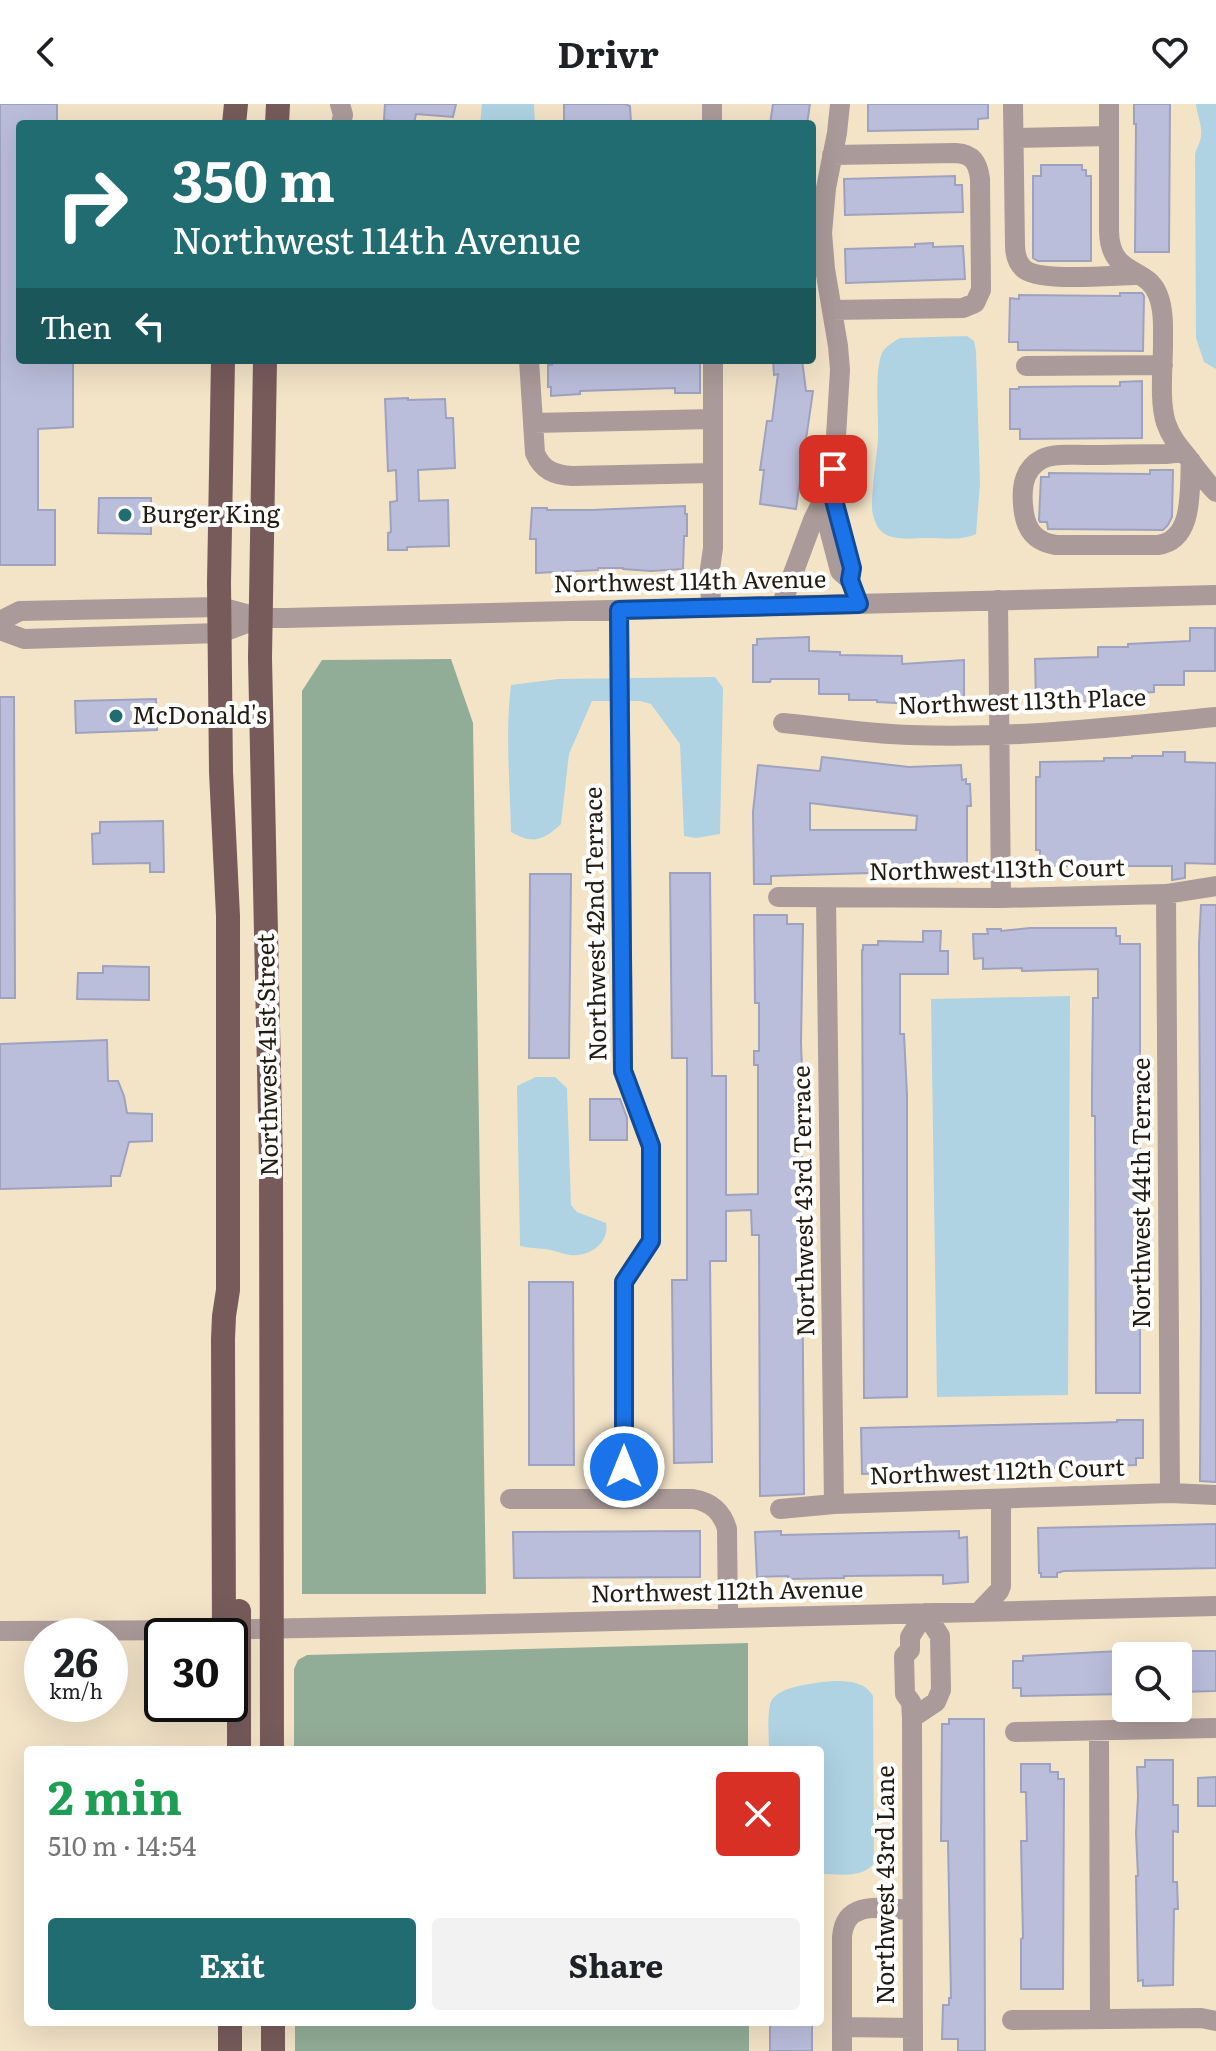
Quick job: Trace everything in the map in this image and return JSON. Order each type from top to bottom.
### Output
[{"type":"main road","name":"Northwest 41st Street","points":[[223,364],[221,772],[228,916],[228,1290],[223,1339],[229,1618]]},
{"type":"main road","name":"Northwest 41st Street","points":[[265,364],[261,618],[271,1162],[272,1746]]},
{"type":"main road","points":[[228,916],[249,947],[266,963]]},
{"type":"main road","points":[[224,1722],[224,1746]]},
{"type":"main road","name":"Northwest 41st Street","points":[[237,1722],[239,1746]]},
{"type":"main road","points":[[230,2026],[230,2051]]},
{"type":"main road","points":[[273,2026],[273,2051]]},
{"type":"street","points":[[840,104],[822,233],[840,370],[827,521],[840,571],[850,580],[859,604]]},
{"type":"street","points":[[1013,104],[1015,253],[1022,268],[1044,277],[1136,275]]},
{"type":"street","points":[[1109,104],[1109,239],[1119,262],[1152,285],[1159,296],[1163,320],[1163,405],[1166,424],[1176,444],[1216,492]]},
{"type":"street","points":[[1014,138],[1109,136]]},
{"type":"street","points":[[832,155],[956,153],[966,154],[974,160],[980,174],[981,290],[975,303],[963,308],[832,310]]},
{"type":"street","points":[[530,364],[533,443],[538,460],[548,470],[559,475],[713,473]]},
{"type":"street","points":[[711,608],[713,364]]},
{"type":"street","points":[[1026,366],[1163,365]]},
{"type":"street","points":[[533,423],[713,419]]},
{"type":"street","points":[[1187,456],[1187,517],[1180,531],[1169,542],[1158,545],[1056,545],[1042,541],[1028,530],[1023,484],[1030,469],[1042,459],[1166,454],[1187,456],[1216,475]]},
{"type":"street","points":[[781,606],[813,520],[830,485]]},
{"type":"street","points":[[830,485],[852,568],[850,580]]},
{"type":"street","points":[[804,546],[832,545]]},
{"type":"street","name":"Northwest 114th Avenue","points":[[0,621],[20,611],[220,607],[261,618],[1216,595]]},
{"type":"street","points":[[998,600],[1001,898]]},
{"type":"street","name":"Northwest 42nd Terrace","points":[[619,610],[623,1071],[651,1146],[651,1241],[624,1282],[624,1498]]},
{"type":"street","name":"Northwest 114th Avenue","points":[[0,630],[24,639],[220,633],[261,618]]},
{"type":"street","name":"Northwest 113th Place","points":[[783,723],[909,735],[999,734],[1216,717]]},
{"type":"street","name":"Northwest 113th Court","points":[[778,897],[1001,898],[1166,894],[1216,886]]},
{"type":"street","name":"Northwest 44th Terrace","points":[[1166,894],[1170,1493]]},
{"type":"street","name":"Northwest 43rd Terrace","points":[[826,898],[834,1504]]},
{"type":"street","name":"Northwest 112th Court","points":[[780,1509],[834,1504],[1170,1493],[1216,1495]]},
{"type":"street","points":[[510,1499],[693,1499],[706,1502],[722,1515],[727,1529],[728,1617]]},
{"type":"street","points":[[979,1612],[1001,1586],[1001,1499]]},
{"type":"street","name":"Northwest 112th Avenue","points":[[248,1630],[1216,1606]]},
{"type":"street","points":[[911,1710],[936,1702],[941,1690],[940,1636],[925,1613]]},
{"type":"street","name":"Northwest 43rd Lane","points":[[913,2051],[911,1710],[905,1694],[904,1656],[910,1650],[910,1637],[925,1613]]},
{"type":"street","name":"Northwest 112th Avenue","points":[[0,1631],[144,1631]]},
{"type":"street","name":"Northwest 43rd Lane","points":[[910,1650],[916,1655],[917,1695],[911,1710]]},
{"type":"street","points":[[916,1677],[941,1676]]},
{"type":"street","points":[[1015,1732],[1216,1728]]},
{"type":"street","points":[[1099,1731],[1100,2018]]},
{"type":"street","points":[[842,2051],[842,1937],[845,1923],[850,1916],[867,1908],[912,1910]]},
{"type":"street","points":[[1012,2020],[1201,2018],[1216,2021]]},
{"type":"street","points":[[842,2027],[913,2028]]},
{"type":"green space","points":[[451,659],[473,723],[486,1594],[302,1594],[302,691],[322,660]]},
{"type":"green space","points":[[748,1643],[748,1746],[294,1746],[294,1669],[298,1660],[307,1655]]},
{"type":"green space","points":[[295,2026],[749,2026],[749,2051],[295,2051]]},
{"type":"water","points":[[482,104],[534,104],[535,120],[480,120]]},
{"type":"water","points":[[1196,104],[1216,104],[1216,369],[1204,362],[1196,338],[1195,154],[1201,131]]},
{"type":"water","points":[[967,336],[974,341],[976,351],[980,484],[976,534],[952,539],[890,536],[878,528],[872,507],[878,439],[878,371],[882,353],[900,338]]},
{"type":"water","points":[[715,677],[723,688],[720,834],[696,838],[684,836],[680,744],[651,704],[640,701],[592,701],[569,754],[561,824],[538,839],[511,832],[508,740],[511,685],[558,679]]},
{"type":"water","points":[[1070,996],[1068,1395],[937,1397],[931,999]]},
{"type":"water","points":[[536,1077],[555,1077],[567,1088],[571,1205],[577,1212],[606,1223],[605,1237],[597,1247],[584,1254],[570,1255],[520,1246],[517,1086]]},
{"type":"water","points":[[850,1682],[860,1685],[873,1696],[874,1863],[863,1871],[850,1874],[824,1874],[824,1746],[769,1746],[769,1716],[773,1699],[786,1690],[816,1683]]},
{"type":"building","points":[[0,104],[57,104],[57,120],[16,120],[16,364],[73,364],[73,427],[38,429],[38,510],[55,510],[55,565],[0,565]]},
{"type":"building","points":[[385,104],[456,104],[453,117],[416,114],[415,120],[384,120]]},
{"type":"building","points":[[564,104],[630,106],[631,120],[564,120]]},
{"type":"building","points":[[773,104],[810,104],[808,120],[771,120]]},
{"type":"building","points":[[868,104],[988,104],[988,118],[978,119],[978,129],[868,131]]},
{"type":"building","points":[[1134,104],[1170,104],[1169,252],[1135,252]]},
{"type":"building","points":[[1041,165],[1082,165],[1086,176],[1091,176],[1091,261],[1038,261],[1033,258],[1033,176],[1041,176]]},
{"type":"building","points":[[955,176],[955,185],[962,185],[963,212],[845,215],[844,179]]},
{"type":"building","points":[[933,243],[933,247],[963,246],[965,279],[846,283],[845,249],[915,247],[915,244]]},
{"type":"building","points":[[1120,293],[1142,293],[1144,296],[1143,351],[1018,350],[1018,342],[1009,342],[1010,298],[1019,299],[1019,295],[1120,296]]},
{"type":"building","points":[[700,364],[700,393],[675,393],[675,388],[580,391],[580,394],[551,396],[548,365]]},
{"type":"building","points":[[773,364],[803,364],[806,391],[813,391],[796,509],[760,504],[764,470],[760,470],[767,421],[772,421],[778,374],[774,375]]},
{"type":"building","points":[[1142,381],[1142,438],[1020,439],[1020,429],[1010,429],[1010,389],[1120,386],[1120,382]]},
{"type":"building","points":[[385,399],[445,399],[446,418],[453,418],[455,468],[418,470],[419,501],[448,500],[449,546],[388,550],[390,502],[397,501],[396,470],[388,471]]},
{"type":"building","points":[[1150,470],[1173,470],[1172,517],[1163,530],[1048,529],[1047,522],[1039,520],[1041,477],[1049,477],[1049,473],[1150,474]]},
{"type":"building","name":"Burger King","points":[[99,498],[151,498],[151,534],[98,533]]},
{"type":"building","points":[[685,506],[687,536],[684,536],[683,569],[598,568],[536,573],[536,539],[530,539],[532,508],[591,510]]},
{"type":"building","points":[[1190,628],[1215,628],[1215,671],[1184,671],[1184,685],[1154,685],[1154,692],[1092,696],[1092,701],[1036,702],[1035,659],[1098,657],[1098,647],[1190,641]]},
{"type":"building","points":[[809,637],[809,651],[902,656],[902,664],[964,660],[964,705],[916,706],[877,700],[849,700],[849,694],[819,694],[819,679],[753,682],[753,645],[757,645],[757,639]]},
{"type":"building","points":[[0,697],[14,697],[15,998],[0,998]]},
{"type":"building","name":"McDonald's","points":[[156,699],[157,730],[76,733],[75,701]]},
{"type":"building","points":[[1163,752],[1185,752],[1185,762],[1216,763],[1215,864],[1185,863],[1185,878],[1172,880],[1172,866],[1040,866],[1040,850],[1036,850],[1036,777],[1040,777],[1040,762],[1104,761],[1104,758],[1163,756]]},
{"type":"building","points":[[822,757],[909,767],[961,765],[962,780],[966,779],[966,784],[970,784],[967,870],[771,876],[771,884],[754,884],[753,812],[758,765],[820,771]],"holes":[[[810,803],[917,816],[916,830],[810,830]]]},
{"type":"building","points":[[163,821],[164,872],[150,872],[150,863],[93,864],[92,834],[100,833],[100,822]]},
{"type":"building","points":[[670,873],[710,873],[712,1076],[726,1076],[726,1195],[758,1194],[758,1065],[754,1065],[754,1051],[759,1051],[759,1003],[755,1003],[754,915],[787,915],[787,924],[803,924],[804,1494],[760,1496],[759,1235],[752,1235],[751,1210],[726,1211],[726,1261],[710,1261],[712,1462],[674,1463],[672,1280],[687,1280],[687,1058],[672,1058]]},
{"type":"building","points":[[530,874],[571,874],[569,1058],[529,1058]]},
{"type":"building","points":[[1201,905],[1216,905],[1216,1482],[1200,1481]]},
{"type":"building","points":[[1116,928],[1120,944],[1140,944],[1140,1393],[1096,1393],[1095,1116],[1092,1116],[1092,1090],[1093,998],[1098,998],[1098,969],[983,969],[983,958],[974,959],[973,934],[988,934],[987,929]]},
{"type":"building","points":[[923,931],[941,931],[940,951],[948,951],[948,974],[900,974],[900,1034],[904,1034],[907,1095],[907,1397],[864,1398],[862,950],[863,945],[878,945],[878,941],[923,942]]},
{"type":"building","points":[[103,966],[149,967],[149,1000],[77,999],[78,973],[103,973]]},
{"type":"building","points":[[107,1040],[108,1081],[118,1081],[127,1113],[152,1114],[152,1141],[129,1142],[120,1176],[111,1176],[111,1186],[0,1189],[0,1044]]},
{"type":"building","points":[[590,1099],[620,1099],[627,1118],[627,1140],[590,1140]]},
{"type":"building","points":[[529,1282],[573,1282],[574,1465],[529,1465]]},
{"type":"building","points":[[1143,1420],[1143,1458],[1136,1458],[1136,1465],[862,1474],[861,1428]]},
{"type":"building","points":[[1216,1524],[1216,1568],[1064,1571],[1057,1573],[1057,1577],[1041,1577],[1039,1573],[1038,1528]]},
{"type":"building","points":[[700,1531],[700,1577],[514,1578],[513,1532]]},
{"type":"building","points":[[781,1531],[781,1535],[959,1531],[959,1538],[967,1537],[968,1582],[943,1584],[943,1575],[757,1577],[755,1532]]},
{"type":"building","points":[[1112,1651],[1112,1694],[1021,1696],[1021,1688],[1013,1688],[1013,1661],[1023,1661],[1023,1656]]},
{"type":"building","points":[[1192,1651],[1216,1651],[1216,1691],[1192,1692]]},
{"type":"building","points":[[949,1719],[984,1719],[985,2051],[958,2051],[958,2039],[942,2039],[943,2005],[949,2005],[951,1998],[948,1841],[941,1841],[942,1724],[949,1724]]},
{"type":"building","points":[[1145,1760],[1173,1760],[1173,1805],[1178,1805],[1178,1832],[1173,1831],[1173,1882],[1177,1882],[1178,1909],[1174,1909],[1173,1985],[1143,1986],[1143,1980],[1138,1981],[1137,1767],[1145,1767]]},
{"type":"building","points":[[1021,1764],[1050,1764],[1050,1772],[1058,1772],[1058,1779],[1064,1779],[1063,1989],[1021,1989],[1021,1841],[1027,1841],[1026,1792],[1021,1792]]},
{"type":"building","points":[[1216,1777],[1216,1806],[1198,1806],[1198,1778]]},
{"type":"building","points":[[770,2026],[812,2026],[812,2051],[770,2051]]},
{"type":"place","name":"Burger King","points":[[125,515]]},
{"type":"place","name":"McDonald's","points":[[116,716]]},
{"type":"route","points":[[624,1467],[624,1282],[651,1241],[651,1146],[623,1071],[619,610],[859,604],[850,580],[852,568],[830,485],[833,469]]}]
